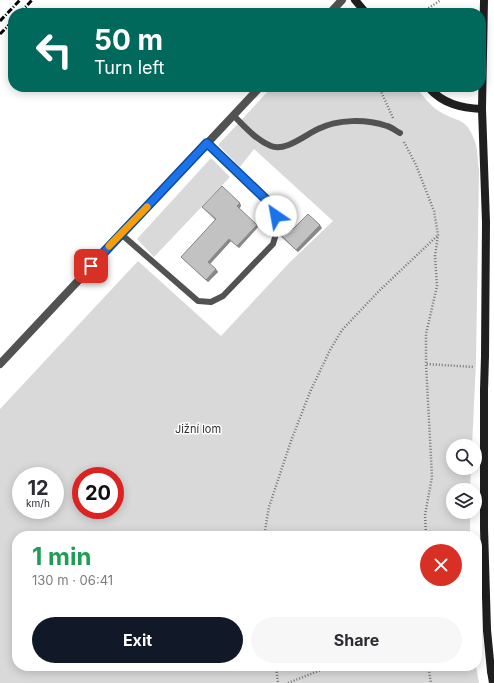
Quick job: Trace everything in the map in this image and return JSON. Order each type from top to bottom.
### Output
[{"type":"main road","points":[[355,0],[362,8]]},
{"type":"main road","points":[[433,92],[440,98],[460,107],[482,109]]},
{"type":"main road","points":[[482,92],[486,222],[484,528],[487,630],[491,671],[494,683]]},
{"type":"street","points":[[335,8],[342,0]]},
{"type":"street","points":[[0,364],[255,92]]},
{"type":"lane","points":[[233,115],[258,138],[272,146],[283,147],[319,128],[337,123],[358,121],[375,123],[388,126],[400,133]]},
{"type":"lane","points":[[121,234],[198,301],[211,302],[224,296],[273,244],[279,224],[274,207],[207,143]]},
{"type":"path","points":[[429,8],[441,0]]},
{"type":"path","points":[[381,92],[416,165],[434,211],[438,235],[435,256],[437,286],[426,334],[426,364],[432,478],[425,515],[426,531]]},
{"type":"path","points":[[265,531],[269,507],[291,441],[310,392],[342,330],[379,291],[438,235]]},
{"type":"path","points":[[426,364],[471,367]]},
{"type":"path","points":[[277,671],[278,683]]},
{"type":"path","points":[[288,683],[318,671]]},
{"type":"path","points":[[429,671],[431,683]]},
{"type":"green space","name":"Jižní lom","points":[[267,92],[420,92],[434,108],[465,124],[471,132],[477,150],[479,169],[476,362],[472,439],[446,439],[446,475],[471,475],[470,483],[446,483],[446,519],[470,519],[470,531],[12,531],[12,671],[477,671],[479,683],[0,683],[0,409],[138,261],[221,336],[290,262],[333,221],[254,149],[240,167],[218,145]]},
{"type":"green space","points":[[211,158],[230,177],[154,257],[137,239]]},
{"type":"building","points":[[222,186],[240,203],[237,206],[257,225],[237,246],[229,239],[208,262],[216,269],[206,280],[181,257],[216,219],[202,207]]},
{"type":"building","points":[[308,214],[320,225],[296,250],[279,233],[287,224],[293,229]]},
{"type":"railway","points":[[12,8],[20,0]]},
{"type":"railway","points":[[25,8],[32,0]]},
{"type":"railway","points":[[0,21],[8,13]]},
{"type":"railway","points":[[0,34],[8,26]]},
{"type":"slow traffic","points":[[109,246],[147,207]]},
{"type":"route","points":[[91,266],[207,143],[274,207],[276,216]]}]
